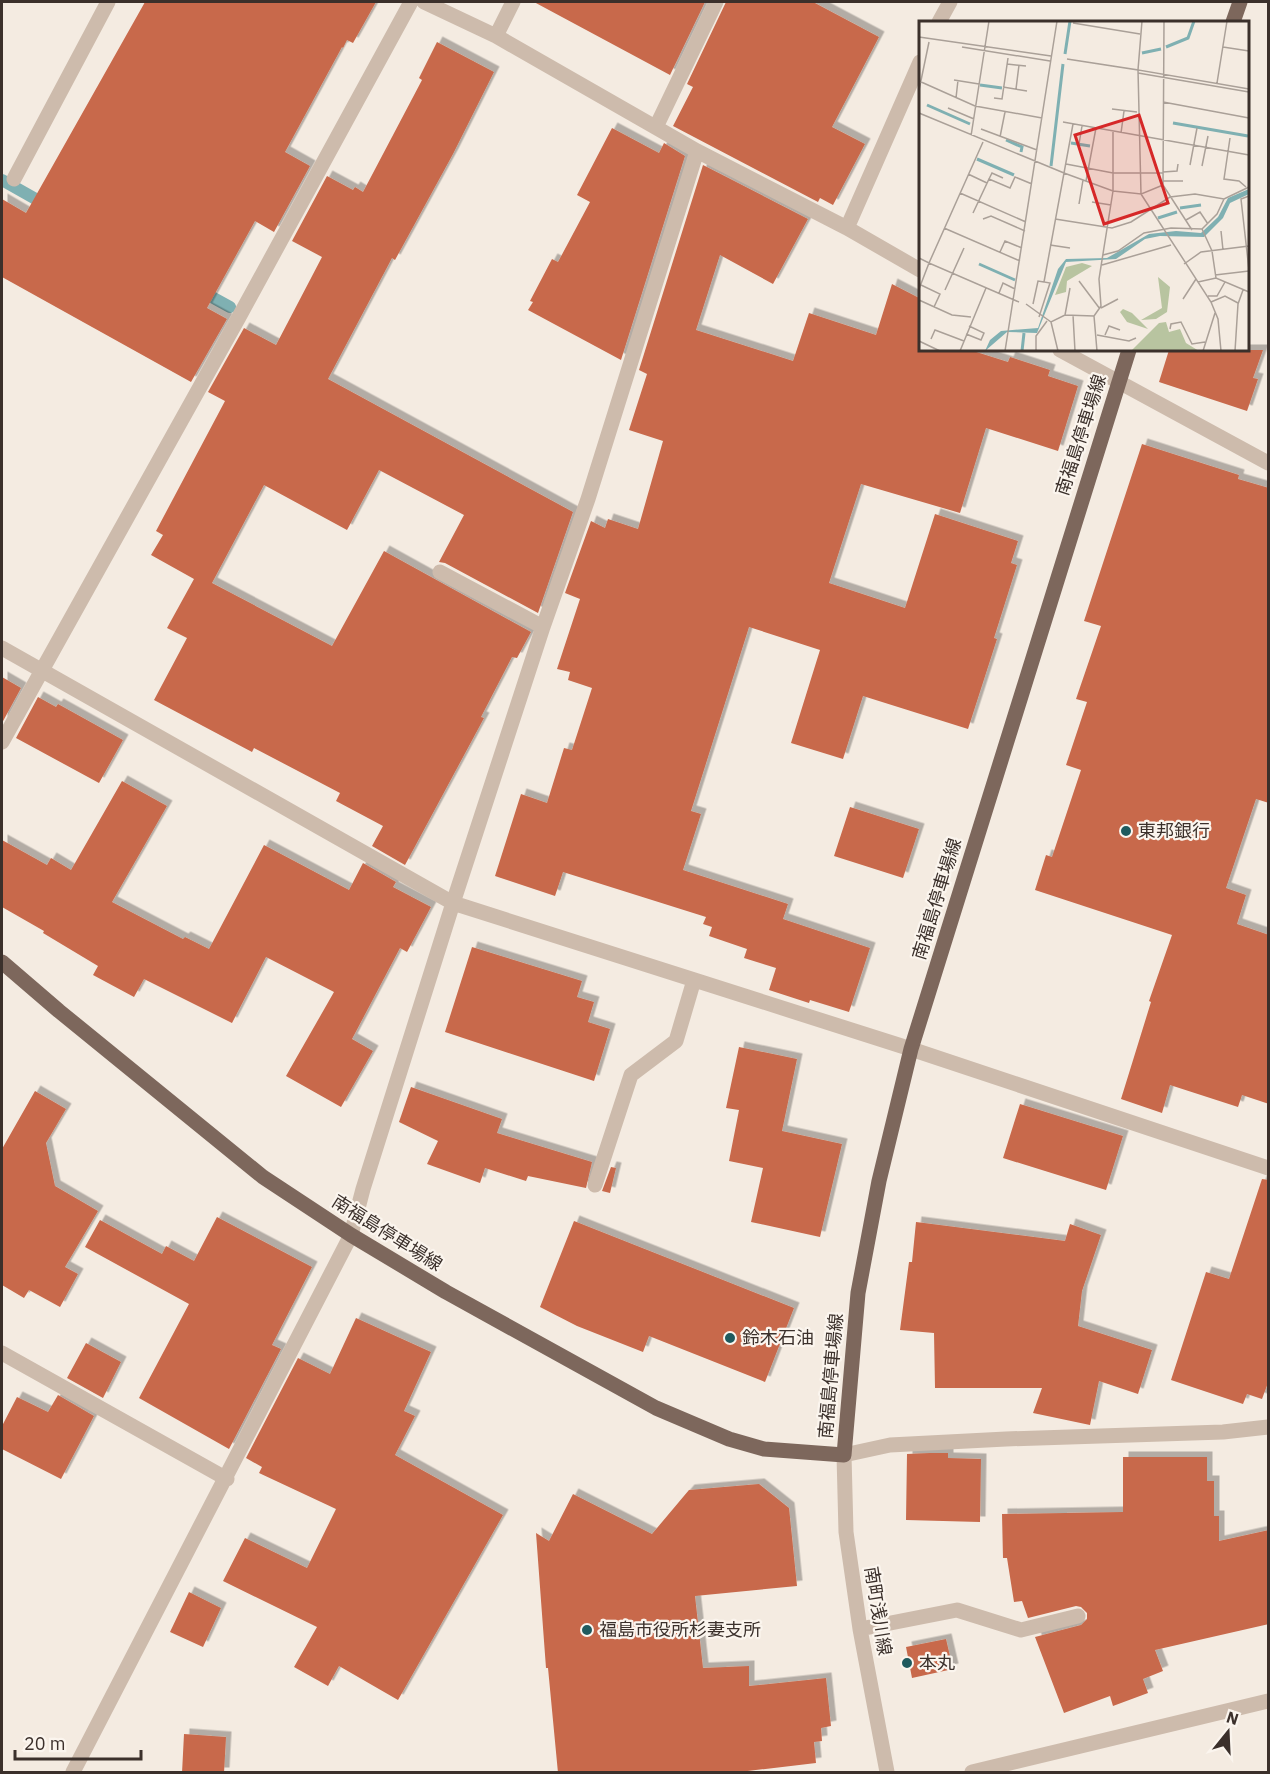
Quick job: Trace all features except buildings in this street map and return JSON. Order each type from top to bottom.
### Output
[{"type":"main road","points":[[1233,21],[1240,2]]},
{"type":"main road","name":"南福島停車場線","points":[[2,962],[263,1177],[351,1235],[446,1292],[656,1408],[729,1439],[764,1449],[844,1455],[858,1293],[879,1181],[911,1049],[1129,351]]},
{"type":"street","points":[[14,178],[108,2]]},
{"type":"street","points":[[2,742],[239,317],[411,2]]},
{"type":"street","points":[[424,2],[496,36],[697,151],[847,228],[919,269]]},
{"type":"street","points":[[496,36],[513,2]]},
{"type":"street","points":[[656,127],[716,2]]},
{"type":"street","points":[[940,21],[950,2]]},
{"type":"street","points":[[847,228],[919,66]]},
{"type":"street","points":[[73,1773],[227,1479],[351,1235],[363,1189],[453,903],[543,627],[588,499],[697,151]]},
{"type":"street","points":[[1062,351],[1269,463]]},
{"type":"street","points":[[440,572],[543,627]]},
{"type":"street","points":[[2,648],[453,903],[911,1049],[1269,1168]]},
{"type":"street","points":[[596,1185],[631,1075],[676,1041],[694,980]]},
{"type":"street","points":[[2,1353],[227,1479]]},
{"type":"street","points":[[844,1455],[890,1445],[1223,1432],[1269,1427]]},
{"type":"street","name":"南町浅川線","points":[[844,1455],[846,1532],[860,1629],[887,1773]]},
{"type":"street","points":[[860,1629],[957,1610],[1021,1630],[1078,1616]]},
{"type":"street","points":[[972,1773],[1269,1701]]},
{"type":"waterway","points":[[2,180],[48,206]]},
{"type":"waterway","points":[[199,290],[230,307]]},
{"type":"place","name":"東邦銀行","points":[[1126,831]]},
{"type":"place","name":"鈴木石油","points":[[730,1338]]},
{"type":"place","name":"福島市役所杉妻支所","points":[[587,1630]]},
{"type":"place","name":"本丸","points":[[907,1663]]}]
